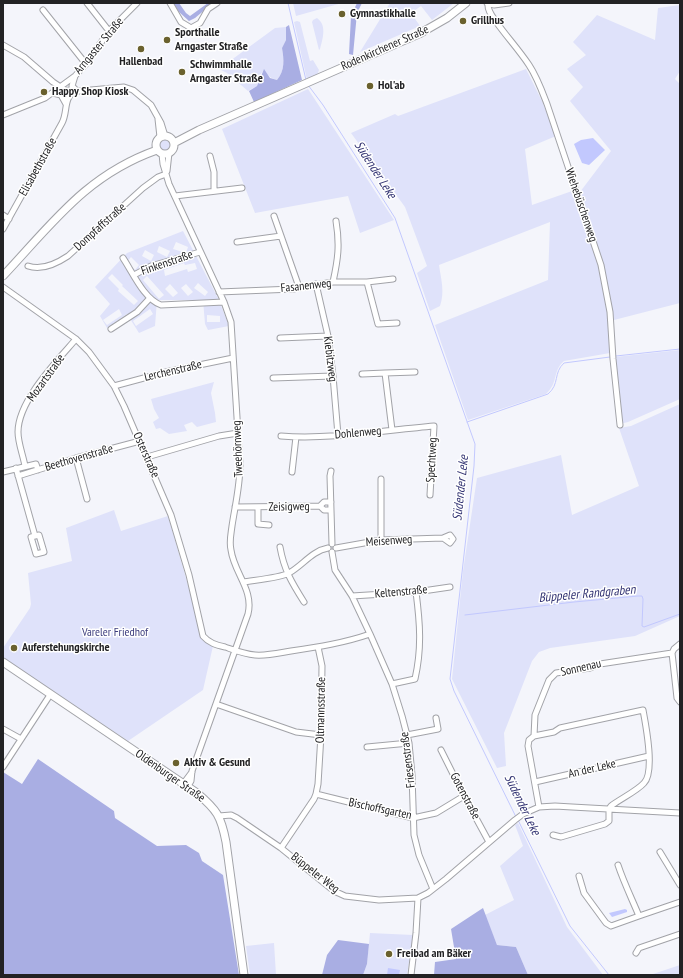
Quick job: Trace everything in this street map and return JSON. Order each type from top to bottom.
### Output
[{"type":"main road","name":"Rodenkirchener Straße","points":[[168,138],[199,130],[312,82],[418,34],[447,18],[466,3]]},
{"type":"main road","points":[[3,276],[72,201],[97,181],[125,163],[161,150],[173,148],[168,138],[157,140],[161,150]]},
{"type":"main road","name":"Oldenburger Straße","points":[[3,662],[185,785],[208,802],[219,816],[222,822],[226,842],[244,975]]},
{"type":"street","points":[[87,3],[109,31]]},
{"type":"street","name":"Arngaster Straße","points":[[3,115],[46,98],[75,76],[86,64],[109,31],[137,3]]},
{"type":"street","points":[[170,3],[181,22],[191,28],[200,23],[208,9],[217,3]]},
{"type":"street","points":[[488,3],[509,3]]},
{"type":"street","name":"Wiehebüschenweg","points":[[488,3],[490,13],[529,66],[540,85],[597,250],[610,312],[620,426]]},
{"type":"street","points":[[43,10],[86,64]]},
{"type":"street","points":[[3,45],[24,57],[53,82],[69,91],[124,87],[138,93],[150,105],[168,138]]},
{"type":"street","points":[[75,76],[72,86],[77,91]]},
{"type":"street","points":[[60,87],[65,101]]},
{"type":"street","points":[[65,101],[69,96],[77,91]]},
{"type":"street","points":[[53,93],[59,94],[65,101]]},
{"type":"street","name":"Elisabethstraße","points":[[3,229],[64,119],[65,101]]},
{"type":"street","points":[[161,150],[166,174]]},
{"type":"street","points":[[210,156],[214,172],[214,191]]},
{"type":"street","name":"Tweehörnweg","points":[[166,174],[200,252],[224,302],[231,322],[240,476],[230,544],[232,557],[250,600],[250,607],[235,651],[192,771],[185,785]]},
{"type":"street","name":"Dompfaffstraße","points":[[28,266],[35,269],[43,268],[57,263],[68,256],[143,188],[158,177],[166,174]]},
{"type":"street","points":[[175,196],[242,188]]},
{"type":"street","points":[[3,215],[9,219]]},
{"type":"street","points":[[274,216],[299,288]]},
{"type":"street","points":[[333,282],[339,242],[336,221]]},
{"type":"street","points":[[237,242],[281,236]]},
{"type":"street","name":"Finkenstraße","points":[[134,275],[152,266],[200,252]]},
{"type":"street","points":[[123,258],[150,298],[156,303],[161,305],[224,302]]},
{"type":"street","name":"Fasanenweg","points":[[219,292],[299,288],[333,282],[367,282],[393,279]]},
{"type":"street","points":[[367,282],[378,324],[397,323]]},
{"type":"street","name":"Kiebitzweg","points":[[316,284],[328,336],[338,436]]},
{"type":"street","name":"Osterstraße","points":[[3,287],[76,339],[89,352],[114,386],[140,441],[171,515],[189,575],[203,636],[212,643],[235,651]]},
{"type":"street","points":[[111,329],[137,312],[150,298]]},
{"type":"street","points":[[280,338],[328,336]]},
{"type":"street","name":"Mozartstraße","points":[[25,466],[18,434],[19,423],[23,413],[32,394],[40,382],[76,339]]},
{"type":"street","name":"Lerchenstraße","points":[[114,386],[233,358]]},
{"type":"street","points":[[362,374],[415,372]]},
{"type":"street","points":[[385,373],[392,430]]},
{"type":"street","points":[[273,378],[333,376]]},
{"type":"street","name":"Dohlenweg","points":[[281,436],[338,436],[434,426]]},
{"type":"street","name":"Spechtweg","points":[[430,494],[434,426]]},
{"type":"street","points":[[147,457],[219,436],[238,433]]},
{"type":"street","points":[[292,472],[296,437]]},
{"type":"street","name":"Beethovenstraße","points":[[18,476],[76,458],[140,441]]},
{"type":"street","points":[[76,458],[88,499]]},
{"type":"street","points":[[3,472],[36,464],[38,470]]},
{"type":"street","points":[[16,468],[35,536]]},
{"type":"street","points":[[331,471],[331,510]]},
{"type":"street","points":[[381,479],[381,540]]},
{"type":"street","name":"Zeisigweg","points":[[235,508],[320,506],[324,502],[331,502]]},
{"type":"street","name":"Zeisigweg","points":[[320,506],[324,510],[331,510]]},
{"type":"street","name":"Zeisigweg","points":[[258,507],[258,524],[269,524]]},
{"type":"street","name":"Friesenstraße","points":[[331,510],[332,548],[335,570],[352,596],[370,634],[392,684],[402,716],[407,735],[412,775],[414,835],[419,855],[433,889]]},
{"type":"street","name":"Meisenweg","points":[[243,582],[287,574],[300,567],[314,553],[321,550],[381,540],[443,538]]},
{"type":"street","points":[[280,547],[287,574],[304,602]]},
{"type":"street","name":"Keltenstraße","points":[[352,596],[416,592],[450,587]]},
{"type":"street","points":[[392,684],[415,679],[421,644],[416,592]]},
{"type":"street","points":[[235,651],[262,655],[318,647],[370,634]]},
{"type":"street","points":[[680,644],[672,653],[677,698],[680,702]]},
{"type":"street","name":"Oltmannsstraße","points":[[281,848],[316,794],[318,784],[321,735],[322,666],[318,647]]},
{"type":"street","name":"Sonnenau","points":[[536,782],[528,746],[529,740],[534,736],[535,715],[550,680],[556,673],[590,668],[600,664],[672,653]]},
{"type":"street","points":[[3,766],[50,695]]},
{"type":"street","points":[[216,704],[296,732],[321,735]]},
{"type":"street","points":[[534,736],[554,732],[560,728],[643,710],[650,765],[649,776],[645,783],[611,806],[609,809],[609,821],[605,824],[561,837],[552,835]]},
{"type":"street","points":[[407,735],[438,729],[436,718]]},
{"type":"street","points":[[3,729],[21,739]]},
{"type":"street","points":[[367,747],[408,743]]},
{"type":"street","name":"Gotenstraße","points":[[441,750],[489,842]]},
{"type":"street","name":"An der Leke","points":[[536,782],[649,756]]},
{"type":"street","points":[[536,782],[539,808]]},
{"type":"street","name":"Bischoffsgarten","points":[[316,794],[413,818],[436,813],[464,796]]},
{"type":"street","name":"Büppeler Weg","points":[[219,816],[231,815],[281,848],[334,891],[345,896],[378,900],[418,898],[433,889],[514,821],[521,816],[539,808],[555,806],[680,814]]},
{"type":"street","points":[[660,852],[680,886]]},
{"type":"street","points":[[618,865],[622,879],[630,892],[639,916]]},
{"type":"street","points":[[579,876],[584,893],[606,924],[611,926],[680,902]]},
{"type":"street","points":[[411,975],[418,898]]},
{"type":"street","points":[[636,952],[639,948],[680,934]]},
{"type":"green space","points":[[293,3],[342,3],[296,16]]},
{"type":"green space","points":[[390,3],[454,3],[432,20],[421,6],[411,13],[420,26],[360,52]]},
{"type":"green space","points":[[680,5],[680,71],[675,79],[680,84],[680,303],[614,320],[601,258],[580,192],[611,151],[570,101],[583,87],[567,69],[586,55],[573,42],[597,15],[655,40],[658,8]]},
{"type":"green space","points":[[317,18],[322,24],[323,28],[319,50],[312,22]]},
{"type":"green space","points":[[294,22],[300,22],[310,61],[313,60],[319,70],[317,75],[307,80]]},
{"type":"green space","points":[[286,27],[286,40],[282,48],[283,69],[277,80],[266,74],[264,70],[260,75],[257,86],[248,91],[227,73],[219,69],[275,28]]},
{"type":"green space","points":[[526,69],[542,101],[556,136],[525,149],[532,205],[575,190],[578,210],[580,210],[590,235],[605,288],[609,314],[610,353],[564,361],[558,369],[553,385],[546,394],[468,420],[435,325],[548,280],[550,222],[439,265],[442,296],[440,306],[430,311],[417,273],[427,266],[405,207],[351,133],[395,114],[398,116]]},
{"type":"green space","points":[[308,89],[394,220],[360,233],[348,196],[255,213],[222,129]]},
{"type":"green space","points":[[162,139],[166,139],[170,145],[166,151],[162,151],[158,147],[158,143]]},
{"type":"green space","points":[[183,231],[218,298],[229,326],[208,330],[205,324],[203,300],[157,300],[155,326],[139,333],[127,314],[107,328],[100,316],[110,304],[95,287],[127,253]],"holes":[[[176,242],[188,247],[186,253],[173,249]],[[159,246],[170,251],[167,257],[157,252]],[[145,250],[154,255],[151,261],[142,256]],[[131,257],[139,265],[135,270],[127,262]],[[184,263],[185,265],[195,263],[197,269],[188,272],[187,269],[165,276],[164,270]],[[112,274],[138,301],[134,305],[118,291],[119,289],[108,278]],[[147,276],[164,295],[159,299],[143,280]],[[198,283],[208,292],[205,296],[194,288]],[[170,284],[178,293],[173,297],[165,289]],[[186,284],[193,292],[188,296],[181,288]],[[119,309],[122,315],[107,325],[103,320]],[[150,309],[153,314],[136,326],[133,321]],[[207,315],[220,316],[220,322],[207,322]]]},
{"type":"green space","points":[[680,350],[680,399],[628,422],[620,424],[615,357]]},
{"type":"green space","points":[[214,382],[211,393],[216,422],[197,427],[192,422],[184,425],[187,431],[169,434],[160,428],[156,429],[153,422],[159,418],[151,399]]},
{"type":"green space","points":[[680,404],[680,616],[635,636],[550,648],[539,652],[532,661],[504,733],[506,766],[497,768],[452,679],[463,571],[477,478],[561,455],[572,515],[639,486],[619,428],[631,426]]},
{"type":"green space","name":"Vareler Friedhof","points":[[114,510],[121,531],[168,516],[203,637],[205,642],[213,646],[203,690],[128,741],[3,659],[3,648],[30,608],[31,604],[28,573],[72,561],[66,528]]},
{"type":"green space","points":[[518,823],[567,927],[603,975],[528,975],[516,947],[497,945],[485,915],[514,900],[500,866],[523,846],[515,825]]},
{"type":"green space","name":"Freibad am Bäker","points":[[370,933],[413,935],[407,975],[363,975],[367,964]]},
{"type":"green space","points":[[274,943],[276,975],[250,975],[246,946]]},
{"type":"green space","points":[[680,965],[680,975],[650,975]]},
{"type":"shaded area","points":[[173,3],[179,3],[190,16],[208,3],[213,3],[189,21],[179,12]]},
{"type":"shaded area","points":[[357,3],[362,3],[357,13],[353,55],[349,54],[351,16]]},
{"type":"shaded area","points":[[289,25],[302,80],[254,102],[249,91],[257,86],[264,69],[270,78],[277,80],[280,76],[283,69],[282,48],[286,40],[286,27]]},
{"type":"shaded area","points":[[593,138],[605,150],[589,165],[582,163],[574,144],[581,140]]},
{"type":"shaded area","points":[[38,759],[114,811],[115,818],[157,846],[186,845],[199,853],[202,861],[223,875],[239,975],[3,975],[3,772],[22,784]]},
{"type":"shaded area","points":[[483,908],[497,945],[516,947],[528,975],[434,975],[435,962],[456,959],[451,929]]},
{"type":"shaded area","points":[[625,909],[627,912],[612,917],[609,913]]},
{"type":"shaded area","points":[[338,940],[369,944],[367,964],[363,975],[322,975],[327,955]]},
{"type":"shaded area","points":[[388,968],[400,970],[399,975],[387,975]]},
{"type":"waterway","name":"Südender Leke","points":[[288,3],[306,80]]},
{"type":"waterway","name":"Südender Leke","points":[[308,85],[323,105],[395,218],[475,444],[474,466],[450,679],[454,691],[516,817]]},
{"type":"waterway","points":[[616,356],[680,349]]},
{"type":"waterway","points":[[467,422],[548,394],[552,390],[559,371],[564,363],[610,357]]},
{"type":"waterway","name":"Büppeler Randgraben","points":[[465,615],[638,596],[642,596],[643,599],[642,626],[644,627],[680,614]]},
{"type":"waterway","name":"Südender Leke","points":[[518,820],[570,926],[609,975]]},
{"type":"place","name":"Gymnastikhalle","points":[[342,14]]},
{"type":"place","name":"Grillhus","points":[[463,21]]},
{"type":"place","name":"Sporthalle Arngaster Straße","points":[[167,40]]},
{"type":"place","name":"Hallenbad","points":[[141,49]]},
{"type":"place","name":"Schwimmhalle Arngaster Straße","points":[[182,72]]},
{"type":"place","name":"Hol'ab","points":[[370,86]]},
{"type":"place","name":"Happy Shop Kiosk","points":[[44,92]]},
{"type":"place","name":"Auferstehungskirche","points":[[14,648]]},
{"type":"place","name":"Aktiv & Gesund","points":[[176,763]]},
{"type":"place","name":"Freibad am Bäker","points":[[389,954]]}]
